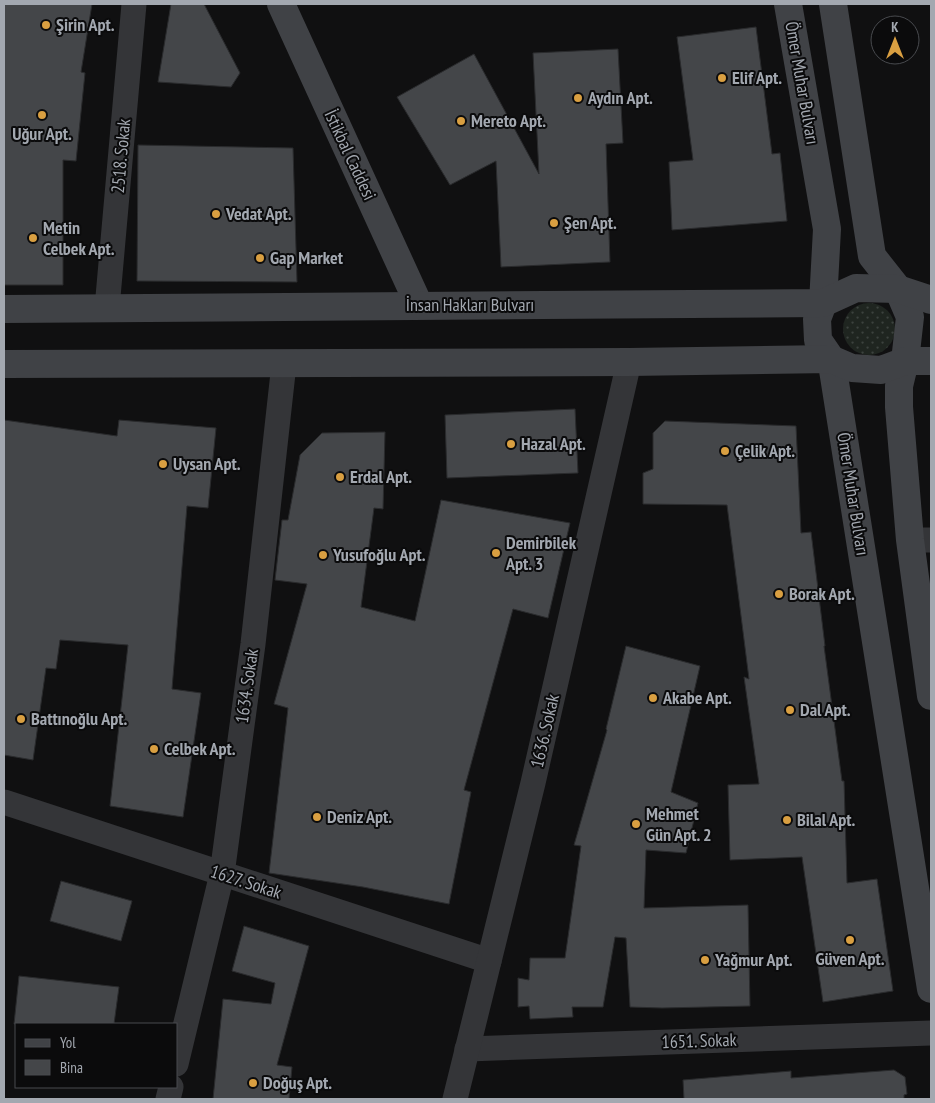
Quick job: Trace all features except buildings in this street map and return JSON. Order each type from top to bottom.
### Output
[{"type":"main road","name":"İstikbal Caddesi","points":[[281,4],[419,305]]},
{"type":"main road","name":"Ömer Muhar Bulvarı","points":[[788,4],[827,228],[822,303],[817,318],[818,340],[831,359],[931,988]]},
{"type":"main road","points":[[833,4],[872,256],[898,289],[910,318],[918,361],[899,386],[899,407],[921,540],[931,696]]},
{"type":"main road","name":"İnsan Hakları Bulvarı","points":[[4,309],[822,303],[856,288],[898,289],[931,300]]},
{"type":"main road","points":[[4,364],[629,362],[831,359],[852,368],[881,370],[918,361]]},
{"type":"street","name":"2518. Sokak","points":[[107,308],[134,4]]},
{"type":"street","name":"1636. Sokak","points":[[455,1099],[533,783],[629,362]]},
{"type":"street","name":"1634. Sokak","points":[[178,1056],[222,874],[253,644],[284,364]]},
{"type":"street","name":"1627. Sokak","points":[[4,802],[489,961]]},
{"type":"street","name":"1651. Sokak","points":[[467,1049],[931,1034]]},
{"type":"shaded area","points":[[864,303],[874,303],[888,310],[895,324],[895,334],[888,348],[874,355],[864,355],[854,351],[847,344],[843,334],[843,324],[847,314],[854,307]]},
{"type":"place","name":"Şirin Apt.","points":[[46,25]]},
{"type":"place","name":"Elif Apt.","points":[[722,78]]},
{"type":"place","name":"Aydın Apt.","points":[[578,98]]},
{"type":"place","name":"Uğur Apt.","points":[[42,115]]},
{"type":"place","name":"Mereto Apt.","points":[[461,121]]},
{"type":"place","name":"Vedat Apt.","points":[[216,214]]},
{"type":"place","name":"Şen Apt.","points":[[554,223]]},
{"type":"place","name":"Metin Celbek Apt.","points":[[33,238]]},
{"type":"place","name":"Gap Market","points":[[260,258]]},
{"type":"place","name":"Hazal Apt.","points":[[511,444]]},
{"type":"place","name":"Çelik Apt.","points":[[725,451]]},
{"type":"place","name":"Uysan Apt.","points":[[163,464]]},
{"type":"place","name":"Erdal Apt.","points":[[340,477]]},
{"type":"place","name":"Demirbilek Apt. 3","points":[[496,553]]},
{"type":"place","name":"Yusufoğlu Apt.","points":[[323,555]]},
{"type":"place","name":"Borak Apt.","points":[[779,594]]},
{"type":"place","name":"Akabe Apt.","points":[[653,698]]},
{"type":"place","name":"Dal Apt.","points":[[790,710]]},
{"type":"place","name":"Battınoğlu Apt.","points":[[21,719]]},
{"type":"place","name":"Celbek Apt.","points":[[154,749]]},
{"type":"place","name":"Deniz Apt.","points":[[317,817]]},
{"type":"place","name":"Bilal Apt.","points":[[787,820]]},
{"type":"place","name":"Mehmet Gün Apt. 2","points":[[636,824]]},
{"type":"place","name":"Güven Apt.","points":[[850,940]]},
{"type":"place","name":"Yağmur Apt.","points":[[705,960]]},
{"type":"place","name":"Doğuş Apt.","points":[[253,1083]]}]
